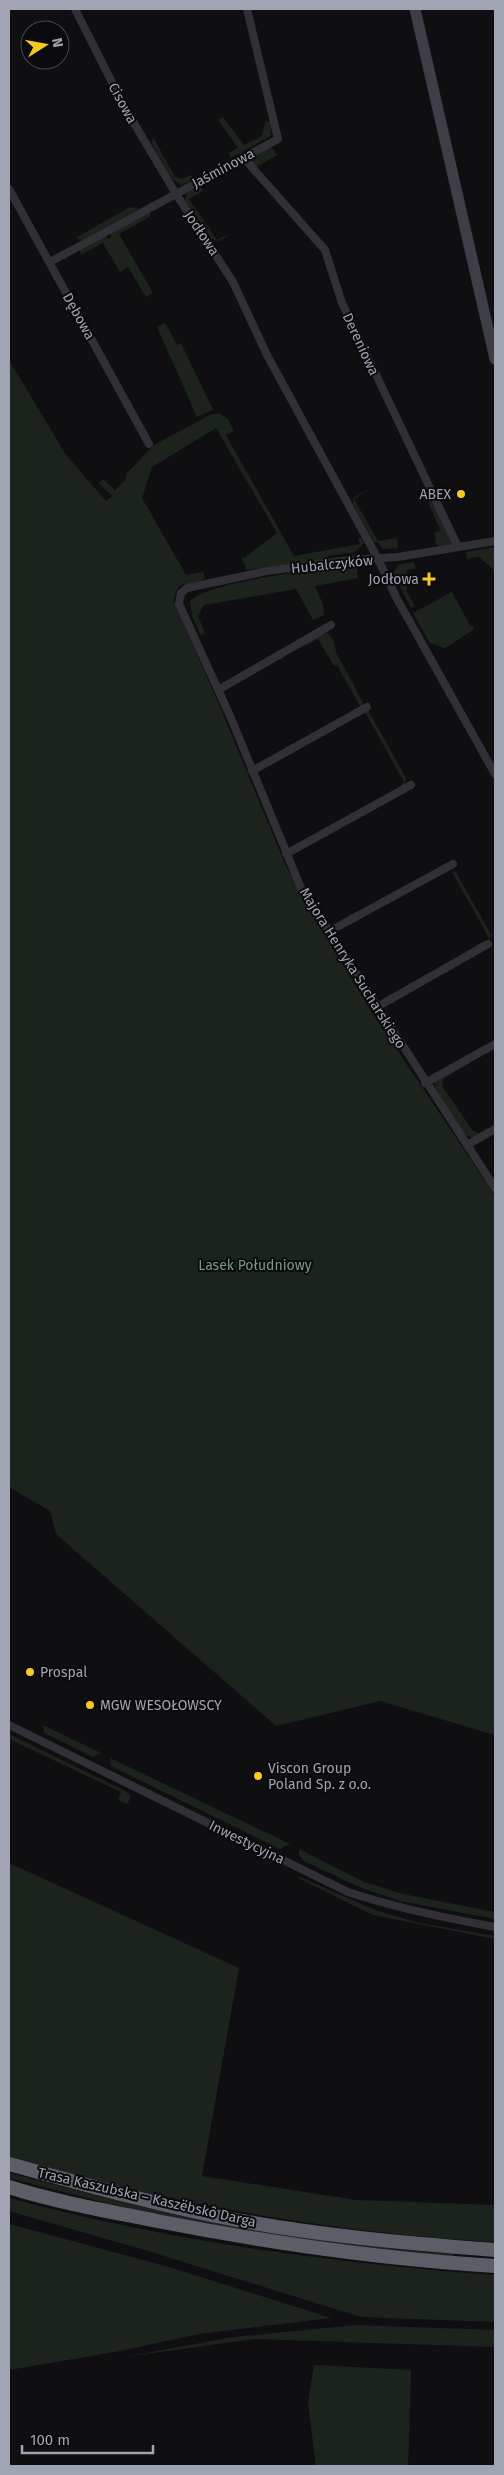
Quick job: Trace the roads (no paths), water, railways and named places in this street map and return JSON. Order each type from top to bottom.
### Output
[{"type":"highway","name":"Trasa Kaszubska – Kaszëbskô Darga","points":[[9,2164],[74,2182],[220,2217],[322,2233],[495,2250]]},
{"type":"highway","name":"Trasa Kaszubska – Kaszëbskô Darga","points":[[9,2187],[131,2216],[252,2239],[396,2258],[495,2266]]},
{"type":"main road","points":[[415,9],[495,359]]},
{"type":"street","name":"Cisowa","points":[[75,9],[116,92],[176,194]]},
{"type":"street","name":"Jaśminowa","points":[[50,262],[278,138],[247,9]]},
{"type":"street","name":"Dereniowa","points":[[243,157],[324,249],[342,303],[458,547]]},
{"type":"street","name":"Dębowa","points":[[9,188],[148,444]]},
{"type":"street","name":"Jodłowa","points":[[176,194],[233,282],[267,356],[378,559],[396,597],[495,774]]},
{"type":"street","name":"Hubalczyków","points":[[180,596],[187,588],[259,572],[350,560],[378,559],[493,540]]},
{"type":"street","name":"Majora Henryka Sucharskiego","points":[[180,596],[179,604],[183,615],[218,690],[301,888],[495,1188]]},
{"type":"street","points":[[218,690],[331,625]]},
{"type":"street","points":[[252,771],[367,707]]},
{"type":"street","points":[[286,854],[411,785]]},
{"type":"street","points":[[328,932],[453,864]]},
{"type":"street","points":[[377,1007],[488,944]]},
{"type":"street","points":[[425,1082],[495,1044]]},
{"type":"street","points":[[467,1145],[495,1129]]},
{"type":"street","name":"Inwestycyjna","points":[[9,1724],[348,1892],[391,1906],[495,1928]]},
{"type":"place","name":"ABEX","points":[[461,494]]},
{"type":"place","name":"Jodłowa","points":[[429,579]]},
{"type":"place","name":"Prospal","points":[[30,1672]]},
{"type":"place","name":"MGW WESOŁOWSCY","points":[[90,1705]]},
{"type":"place","name":"Viscon Group Poland Sp. z o.o.","points":[[258,1776]]},
{"type":"park label","name":"Lasek Południowy","points":[[255,1265]]}]
